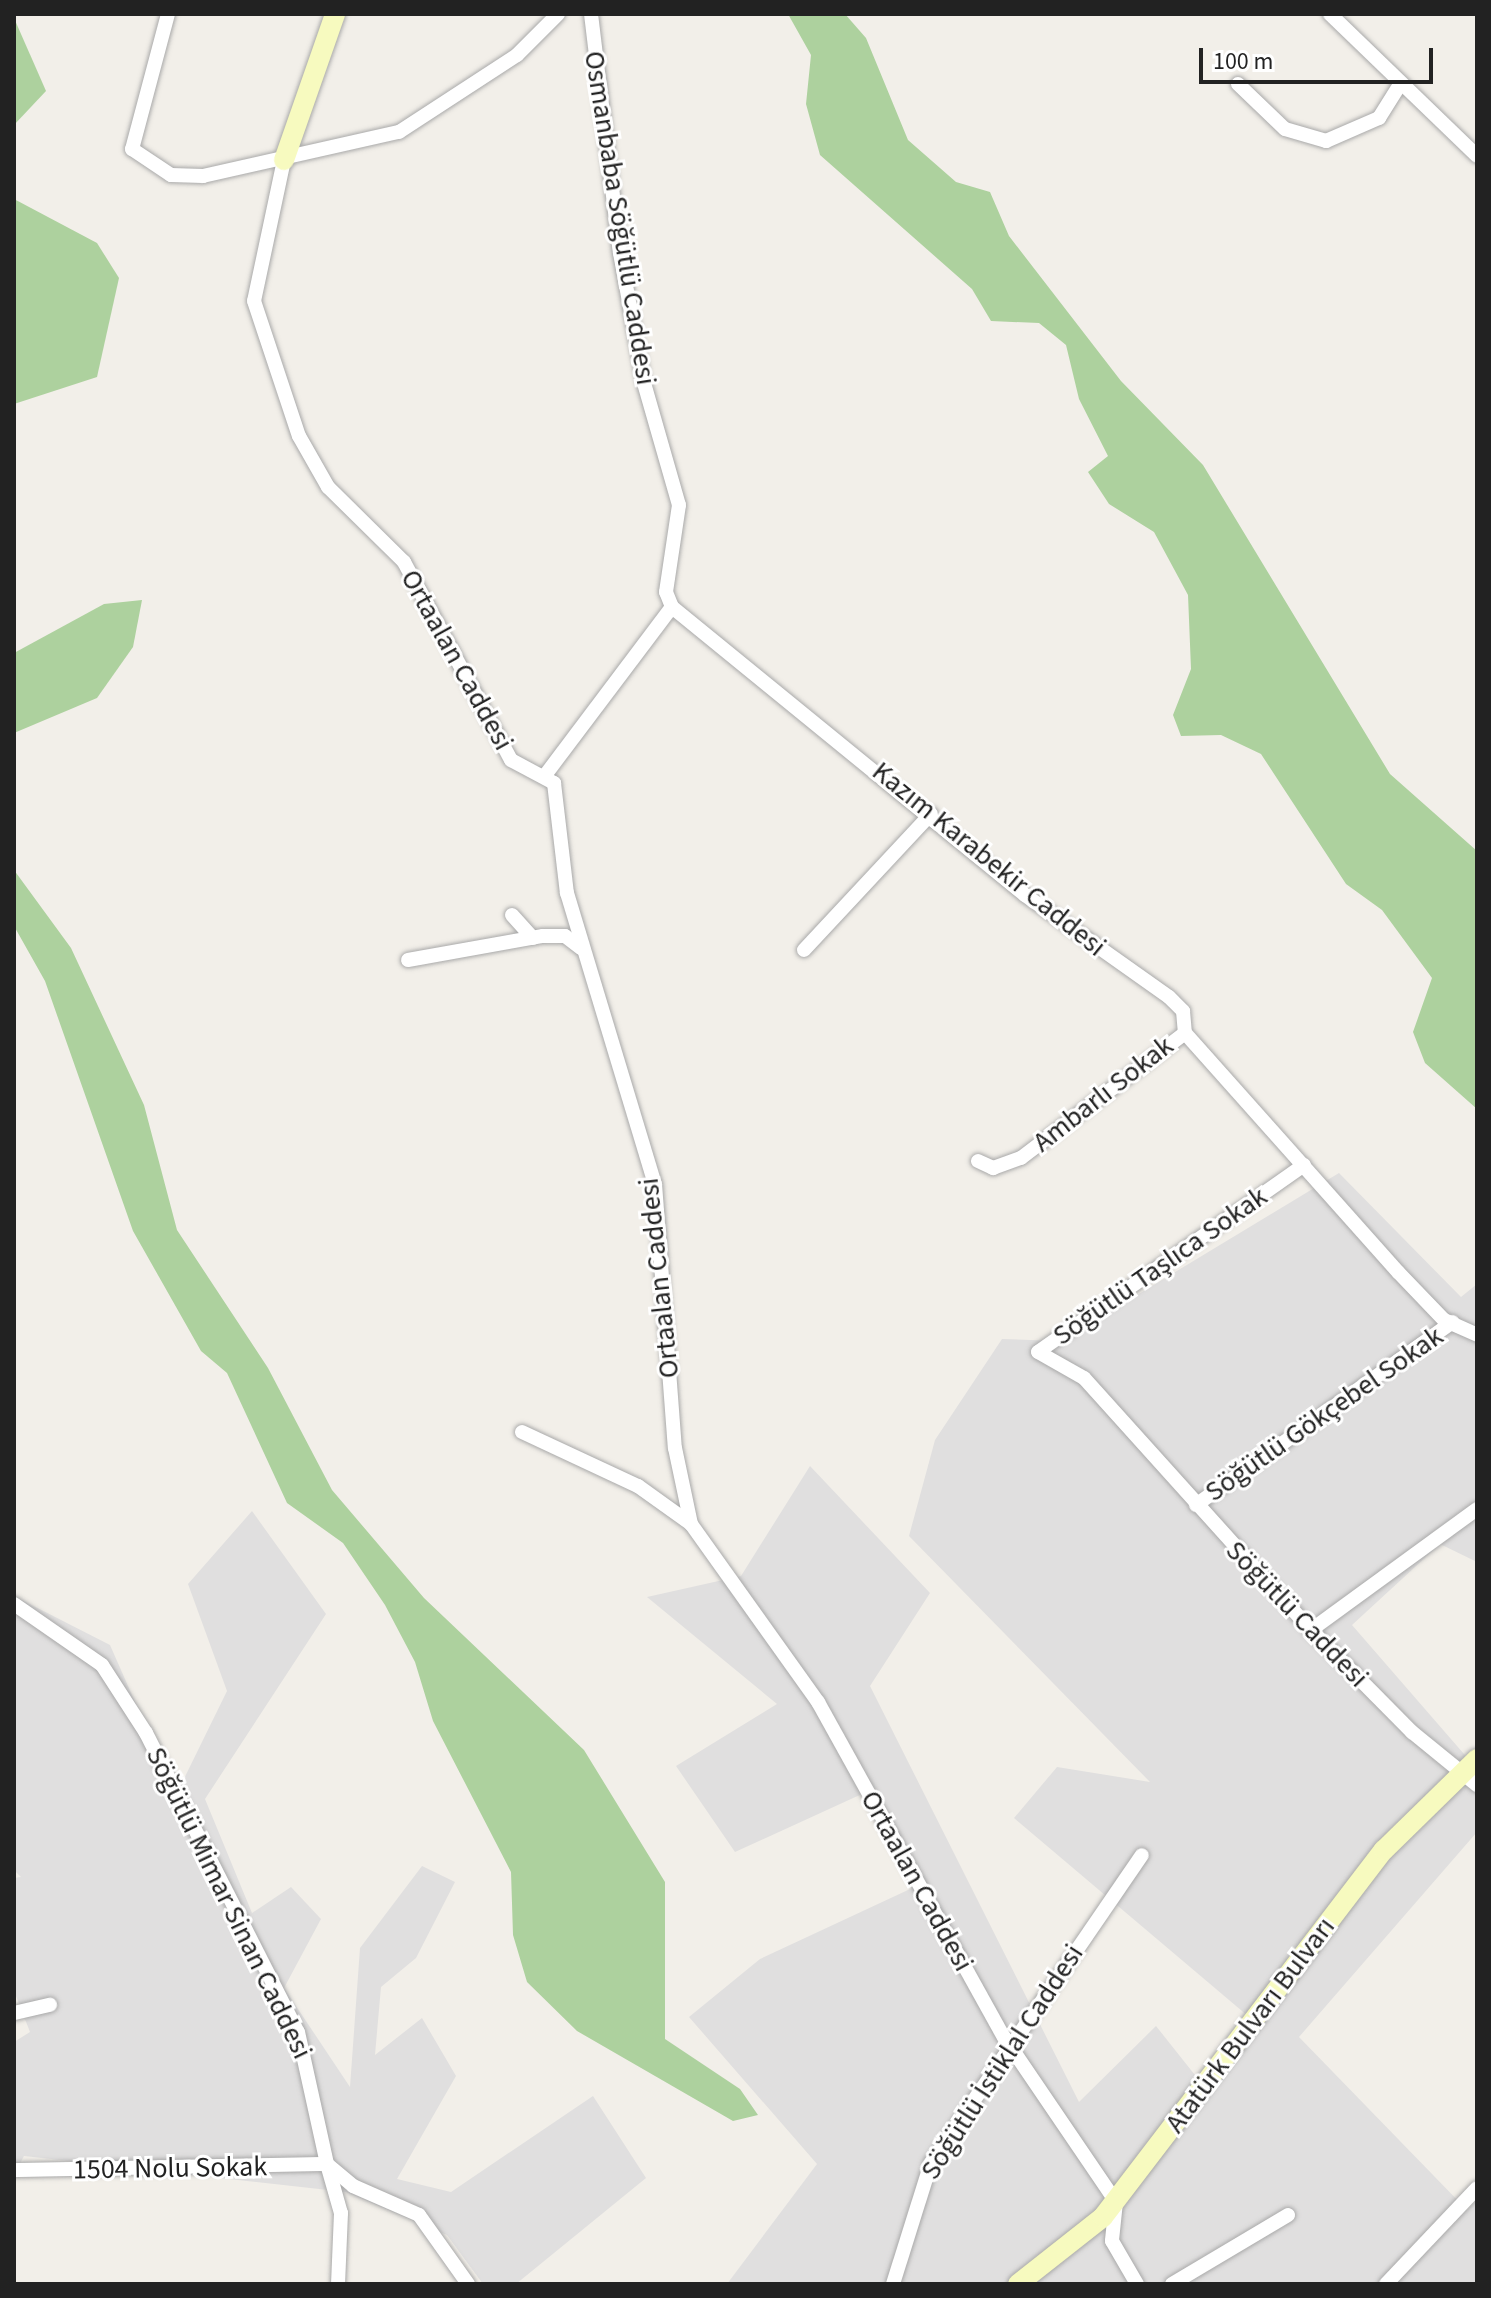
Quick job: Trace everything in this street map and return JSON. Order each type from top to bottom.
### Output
[{"type":"street","points":[[168,14],[132,149],[171,175],[237,172],[399,132],[517,55],[558,14]]},
{"type":"street","points":[[284,160],[335,14]]},
{"type":"street","name":"Osmanbaba Söğütlü Caddesi","points":[[591,14],[620,253],[644,383],[679,505],[666,592],[672,607]]},
{"type":"street","points":[[1330,14],[1400,85],[1477,156]]},
{"type":"street","points":[[1238,84],[1285,129],[1326,141],[1379,118],[1400,85]]},
{"type":"street","name":"Ortaalan Caddesi","points":[[284,160],[254,301],[299,436],[328,487],[404,562],[511,760],[546,774],[554,783],[581,948],[655,1184],[675,1448],[691,1524],[818,1702],[1009,2044],[1115,2212],[1112,2241],[1137,2284]]},
{"type":"street","points":[[546,774],[672,607]]},
{"type":"street","name":"Kazım Karabekir Caddesi","points":[[672,607],[931,814],[1025,895],[1169,997],[1183,1011],[1185,1033],[1304,1165],[1453,1322],[1477,1335]]},
{"type":"street","points":[[804,950],[931,814]]},
{"type":"street","points":[[512,915],[533,938]]},
{"type":"street","points":[[408,960],[533,938],[565,936],[581,948]]},
{"type":"street","name":"Ambarlı Sokak","points":[[978,1161],[993,1168],[1021,1158],[1185,1033]]},
{"type":"street","name":"Söğütlü Taşlıca Sokak","points":[[1129,1431],[1084,1378],[1038,1352],[1304,1165]]},
{"type":"street","name":"Söğütlü Gökçebel Sokak","points":[[1196,1505],[1453,1322]]},
{"type":"street","name":"Söğütlü Caddesi","points":[[1129,1431],[1311,1630],[1471,1777]]},
{"type":"street","points":[[522,1432],[638,1486],[691,1524]]},
{"type":"street","points":[[1311,1630],[1477,1509]]},
{"type":"street","name":"Söğütlü Mimar Sinan Caddesi","points":[[14,1604],[102,1665],[146,1733],[298,2032],[341,2213],[338,2284]]},
{"type":"street","name":"Atatürk Bulvarı Bulvarı","points":[[1040,2284],[1115,2212],[1392,1859],[1471,1777],[1477,1759]]},
{"type":"street","name":"Söğütlü İstiklal Caddesi","points":[[893,2284],[931,2163],[1009,2044],[1142,1855]]},
{"type":"street","points":[[14,2013],[50,2005]]},
{"type":"street","points":[[327,2164],[353,2186],[419,2215],[468,2284]]},
{"type":"street","name":"1504 Nolu Sokak","points":[[14,2170],[327,2164]]},
{"type":"street","points":[[1386,2284],[1477,2188]]},
{"type":"street","name":"Atatürk Bulvarı Bulvarı","points":[[1018,2284],[1115,2212]]},
{"type":"street","points":[[1172,2284],[1288,2215]]},
{"type":"shaded area","points":[[1339,1173],[1461,1297],[1477,1284],[1477,1562],[1440,1544],[1352,1625],[1477,1769],[1477,1832],[1299,2037],[1467,2210],[1477,2200],[1477,2284],[727,2284],[817,2164],[689,2017],[760,1959],[923,1883],[875,1788],[735,1852],[676,1766],[777,1704],[647,1597],[741,1576],[810,1466],[930,1593],[870,1686],[1079,2102],[1156,2026],[1210,2094],[1255,2022],[1014,1818],[1057,1767],[1150,1782],[909,1536],[935,1440],[1002,1339],[1061,1341]]},
{"type":"shaded area","points":[[252,1511],[326,1614],[205,1799],[252,1913],[291,1887],[321,1919],[284,1988],[350,2087],[360,1948],[422,1866],[455,1882],[416,1958],[381,1987],[375,2055],[422,2018],[456,2076],[397,2179],[451,2192],[593,2096],[646,2178],[516,2284],[483,2284],[447,2235],[346,2192],[24,2156],[14,2174],[14,2042],[30,2032],[14,1991],[14,1878],[21,1877],[14,1870],[14,1596],[110,1645],[176,1795],[227,1691],[188,1584]]},
{"type":"green space","points":[[788,14],[845,14],[866,38],[908,140],[956,182],[990,192],[1009,236],[1121,381],[1203,465],[1390,774],[1477,851],[1477,1109],[1425,1063],[1413,1032],[1432,978],[1382,910],[1346,884],[1261,754],[1221,735],[1181,736],[1173,715],[1191,669],[1188,595],[1154,532],[1109,504],[1088,472],[1108,456],[1079,399],[1066,345],[1039,323],[991,321],[972,289],[820,155],[806,104],[811,55]]},
{"type":"green space","points":[[14,18],[46,91],[14,125]]},
{"type":"green space","points":[[14,199],[97,243],[119,278],[97,377],[14,404]]},
{"type":"green space","points":[[142,600],[133,647],[97,698],[14,733],[14,653],[104,604]]},
{"type":"green space","points":[[14,870],[71,948],[144,1105],[177,1230],[268,1368],[332,1490],[424,1598],[584,1750],[665,1882],[665,2039],[740,2089],[758,2115],[733,2121],[577,2031],[527,1982],[513,1935],[511,1872],[433,1721],[415,1662],[385,1605],[343,1543],[287,1503],[227,1373],[201,1351],[133,1231],[45,981],[14,926]]}]
